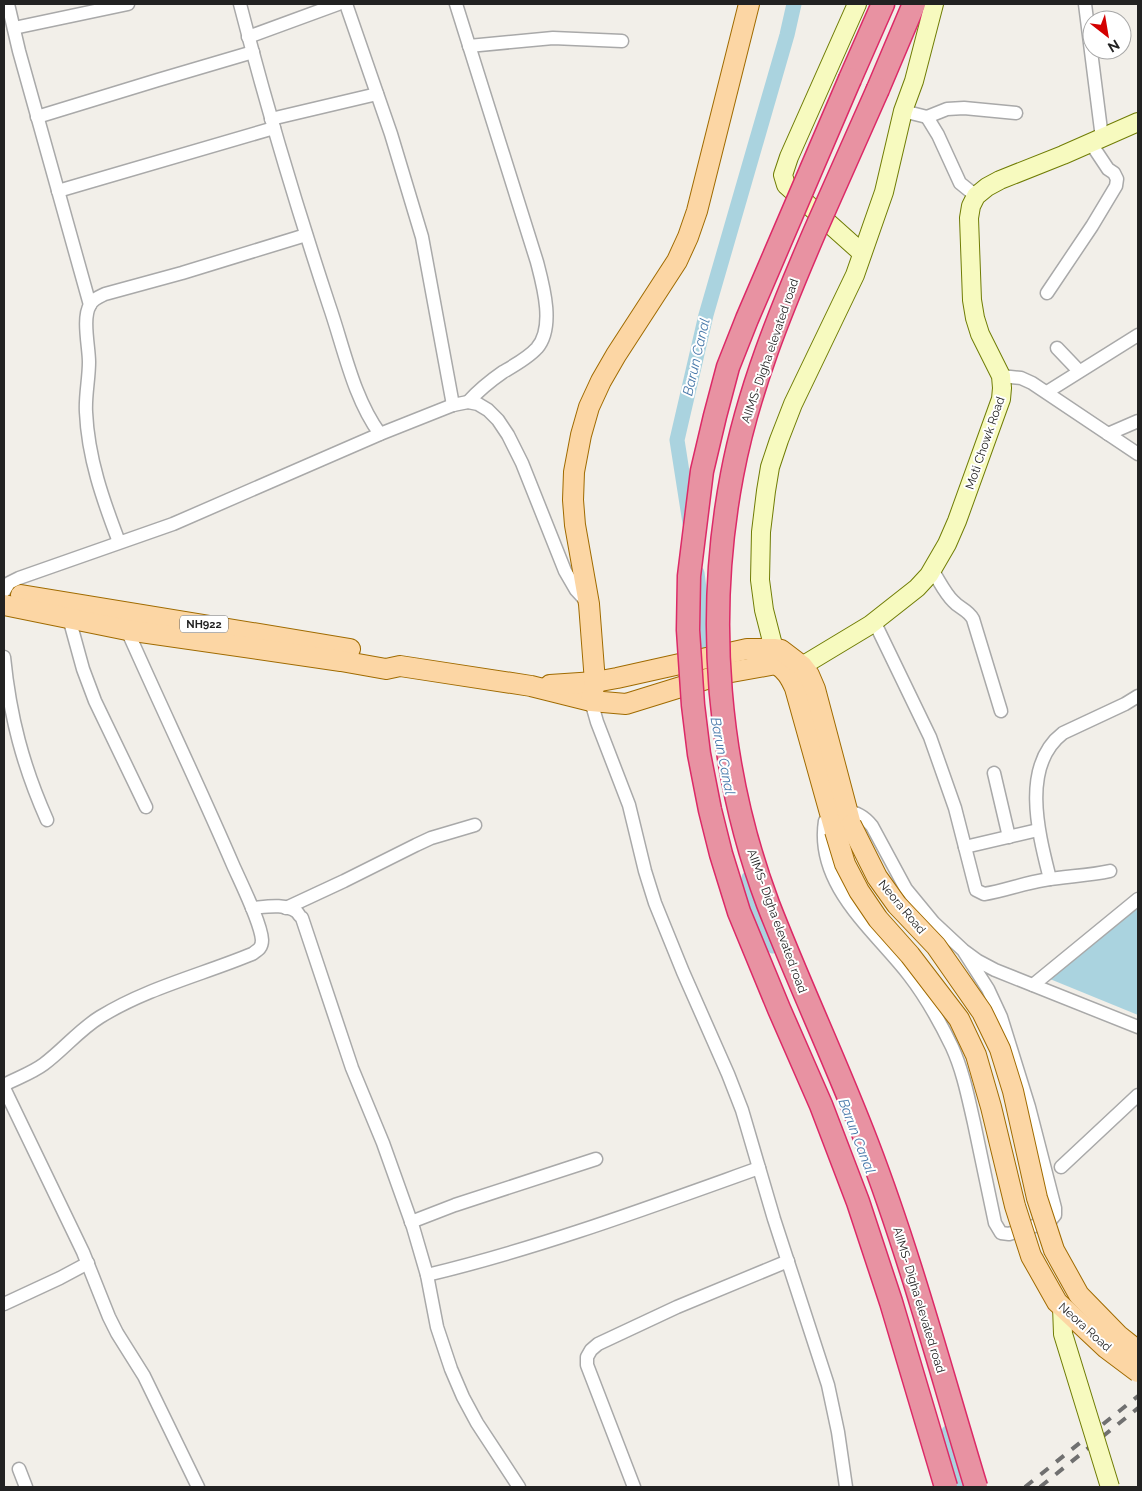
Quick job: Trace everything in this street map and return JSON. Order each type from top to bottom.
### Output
[{"type":"highway","points":[[884,4],[747,319],[728,368],[702,471],[689,576],[688,630],[692,704],[698,754],[721,854],[739,912],[821,1105],[852,1186],[891,1302],[946,1487]]},
{"type":"highway","name":"AIIMS- Digha elevated road","points":[[914,4],[794,279],[758,377],[744,422],[732,476],[724,529],[718,628],[721,700],[728,754],[738,803],[767,901],[867,1142],[919,1293],[976,1487]]},
{"type":"main road","points":[[591,701],[595,682],[589,604],[575,525],[573,500],[574,472],[581,435],[589,407],[601,381],[676,261],[688,237],[697,211],[749,4]]},
{"type":"main road","name":"NH922","points":[[4,592],[346,648],[388,657],[400,666]]},
{"type":"main road","points":[[4,605],[127,630],[386,669],[400,666],[531,686],[591,701],[626,704],[725,664],[747,649],[782,650],[796,671],[795,688],[841,821]]},
{"type":"main road","points":[[531,686],[595,682],[725,664],[776,664],[796,671]]},
{"type":"main road","name":"Neora Road","points":[[841,821],[897,905],[936,946],[982,1012],[1000,1050],[1013,1091],[1037,1198],[1054,1250],[1079,1295],[1118,1335],[1138,1351]]},
{"type":"main road","name":"Neora Road","points":[[841,821],[845,864],[859,891],[878,919],[910,955],[959,1019],[976,1054],[1015,1206],[1031,1256],[1057,1302],[1106,1348],[1138,1372]]},
{"type":"main road","points":[[1049,1288],[1068,1274]]},
{"type":"street","points":[[8,4],[19,51],[90,305]]},
{"type":"street","points":[[14,28],[128,4]]},
{"type":"street","points":[[240,4],[306,235],[344,353],[363,404],[380,434]]},
{"type":"street","points":[[248,37],[338,4]]},
{"type":"street","points":[[346,4],[402,170],[422,237],[453,405]]},
{"type":"street","points":[[456,4],[537,262],[542,281],[546,318],[543,338],[539,346],[481,388],[468,402]]},
{"type":"street","points":[[857,4],[789,157],[783,175],[786,185],[862,253]]},
{"type":"street","points":[[774,649],[764,610],[760,580],[761,532],[770,467],[793,404],[855,275],[884,192],[903,112],[914,81],[934,4]]},
{"type":"street","points":[[1047,293],[1092,226],[1116,186],[1117,179],[1114,173],[1108,169],[1096,140],[1084,4]]},
{"type":"street","points":[[469,46],[553,38],[622,41]]},
{"type":"street","points":[[37,117],[253,52]]},
{"type":"street","points":[[58,191],[273,124],[377,94]]},
{"type":"street","points":[[903,112],[927,117],[947,110],[964,108],[1016,112]]},
{"type":"street","points":[[927,117],[938,135],[960,183],[976,196],[1000,180],[1138,122]]},
{"type":"street","name":"Moti Chowk Road","points":[[796,671],[874,621],[917,588],[932,570],[947,544],[965,502],[1001,399],[1002,388],[1001,376],[980,334],[972,300],[968,240],[971,206],[976,196]]},
{"type":"street","points":[[119,542],[99,484],[88,436],[86,410],[89,365],[87,314],[90,305],[105,294],[182,273],[306,235]]},
{"type":"street","points":[[1047,392],[1138,335]]},
{"type":"street","points":[[1057,348],[1079,371]]},
{"type":"street","points":[[1001,376],[1021,378],[1032,383],[1138,454]]},
{"type":"street","points":[[4,592],[9,583],[19,578],[189,517],[380,434],[453,405],[468,402],[478,404],[488,410],[498,420],[508,435],[522,463],[565,571],[576,590],[589,604]]},
{"type":"street","points":[[1108,434],[1138,421]]},
{"type":"street","points":[[932,570],[951,600],[966,610],[973,620],[1001,711]]},
{"type":"street","points":[[69,618],[83,669],[95,701],[146,807]]},
{"type":"street","points":[[874,621],[930,738],[955,808],[974,884],[979,893],[989,893],[1032,882],[1110,871]]},
{"type":"street","points":[[127,630],[252,908],[262,938],[262,945],[258,950],[238,960],[154,990],[116,1008],[82,1029],[44,1064],[4,1086],[88,1263],[109,1317],[144,1376],[198,1487]]},
{"type":"street","points":[[4,657],[15,730],[25,765],[47,820]]},
{"type":"street","points":[[1050,879],[1038,830],[1036,788],[1043,758],[1055,739],[1063,733],[1138,696]]},
{"type":"street","points":[[591,701],[597,722],[629,805],[655,903],[742,1110],[828,1385],[838,1432],[846,1487]]},
{"type":"street","points":[[994,773],[1009,837]]},
{"type":"street","points":[[963,950],[988,989],[1001,1017],[1029,1106],[1056,1208],[1056,1216],[1050,1221],[1010,1234],[1001,1232],[996,1223],[966,1085],[953,1048],[936,1016],[909,976],[847,902],[834,880],[823,835],[825,821],[841,821],[858,813],[865,818],[872,826],[906,889],[934,923],[978,961],[995,970],[1138,1027]]},
{"type":"street","points":[[286,908],[431,838],[475,825]]},
{"type":"street","points":[[965,847],[1038,830]]},
{"type":"street","points":[[1033,985],[1138,898]]},
{"type":"street","points":[[252,908],[269,906],[286,908],[297,912],[302,918],[352,1068],[412,1222],[427,1275],[437,1327],[454,1376],[477,1423],[518,1487]]},
{"type":"street","points":[[1061,1167],[1138,1096]]},
{"type":"street","points":[[412,1222],[455,1204],[596,1159]]},
{"type":"street","points":[[427,1275],[476,1263],[595,1226],[759,1168]]},
{"type":"street","points":[[634,1487],[587,1365],[587,1357],[591,1350],[598,1344],[629,1328],[788,1261]]},
{"type":"street","points":[[4,1304],[88,1263]]},
{"type":"street","points":[[1062,1307],[1063,1334],[1110,1487]]},
{"type":"street","points":[[18,1469],[26,1487]]},
{"type":"water","points":[[1138,906],[1138,1015],[1045,977]]},
{"type":"waterway","name":"Barun Canal","points":[[690,523],[677,440],[706,315],[787,35],[794,4]]},
{"type":"waterway","name":"Barun Canal","points":[[697,573],[709,667]]},
{"type":"waterway","name":"Barun Canal","points":[[749,878],[756,908],[773,946]]},
{"type":"waterway","name":"Barun Canal","points":[[949,1432],[961,1487]]},
{"type":"railway","points":[[1025,1487],[1138,1396]]},
{"type":"railway","points":[[1040,1487],[1138,1408]]}]
